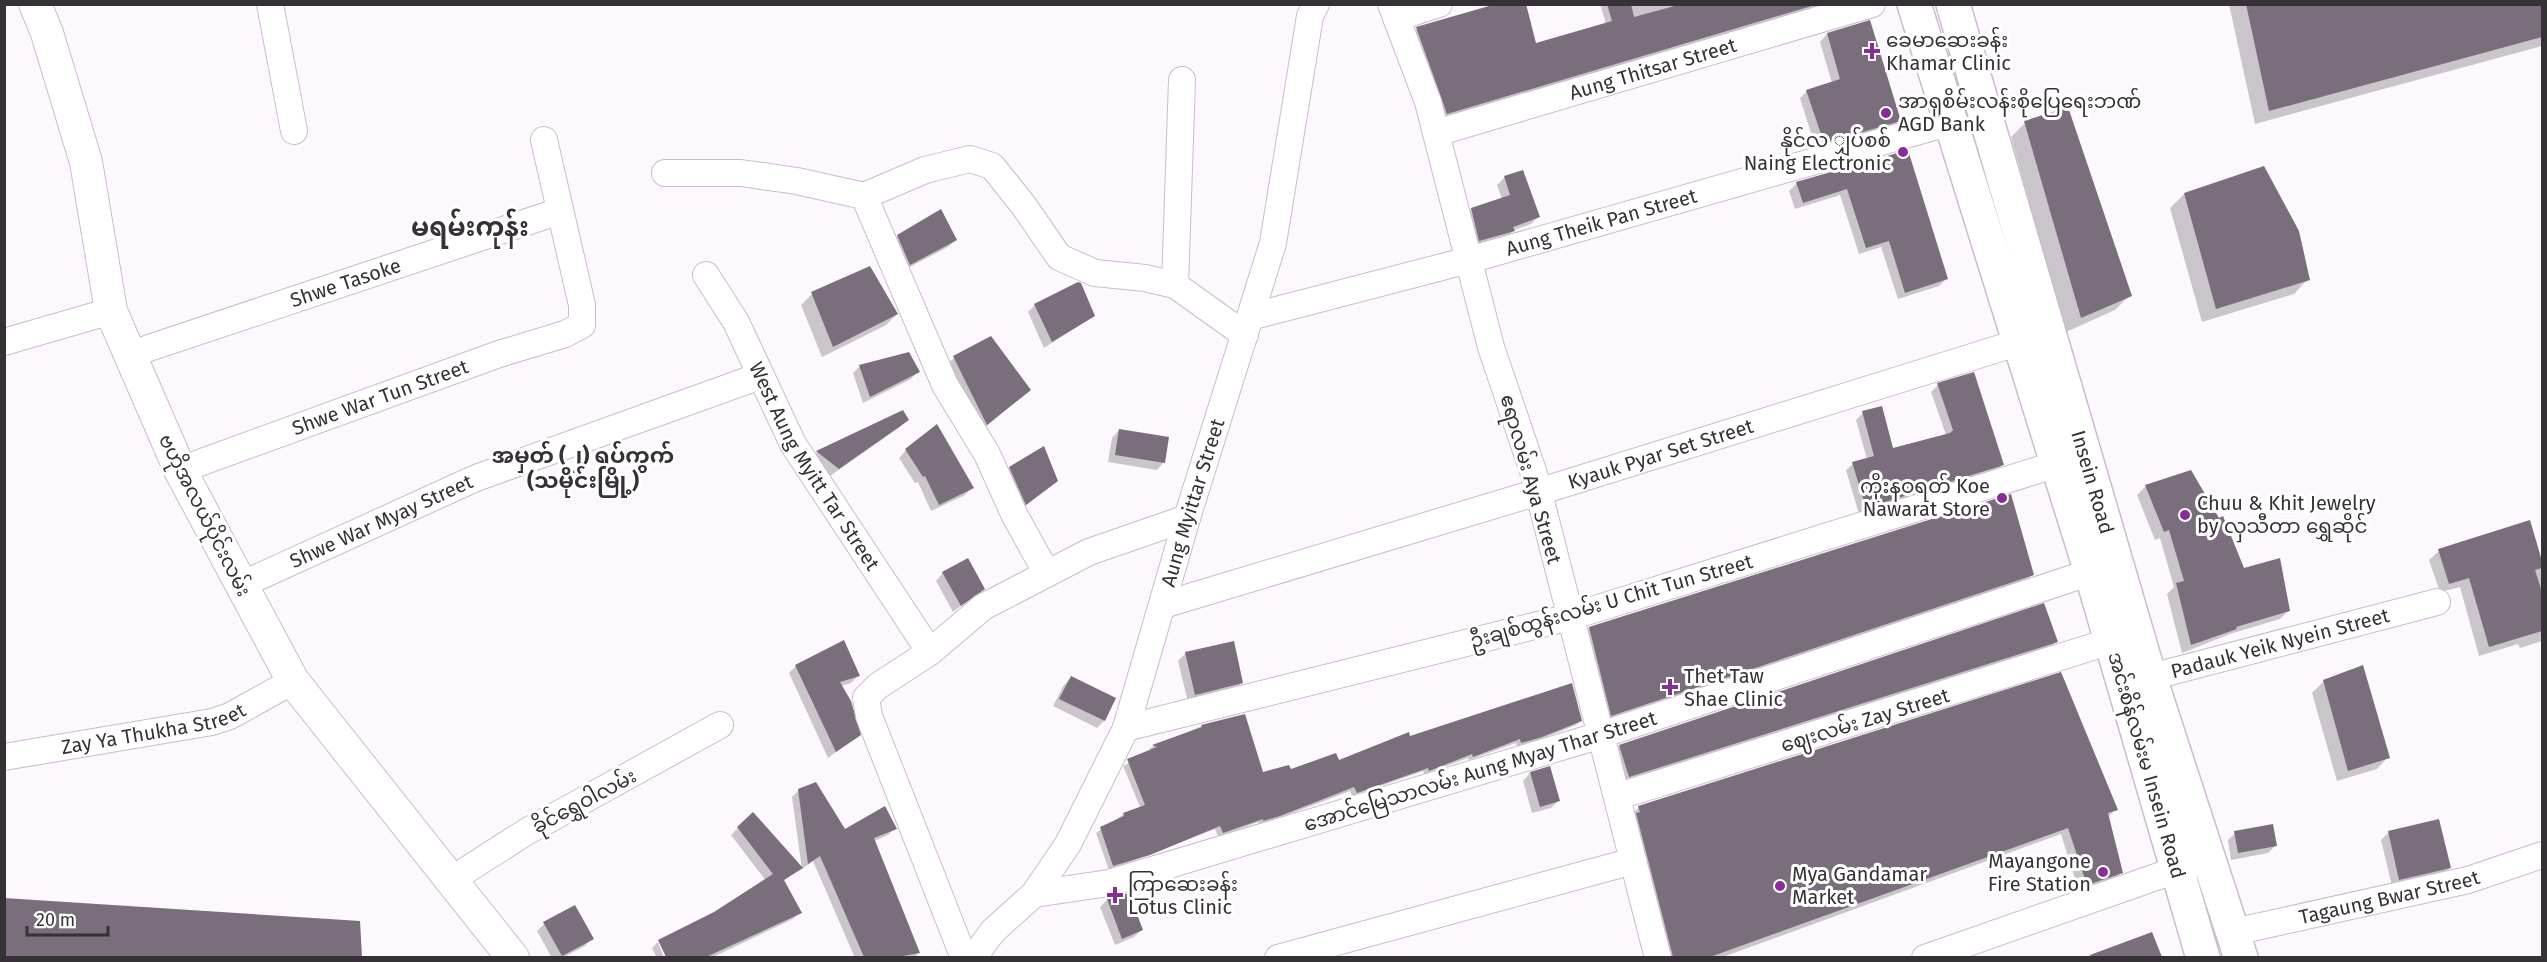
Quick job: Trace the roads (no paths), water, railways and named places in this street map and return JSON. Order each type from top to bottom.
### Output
[{"type":"main road","name":"Insein Road","points":[[1914,4],[2091,572]]},
{"type":"main road","name":"Insein Road","points":[[1953,4],[2137,681],[2208,858],[2237,945]]},
{"type":"main road","name":"အင်းစိန်လမ်းမ Insein Road","points":[[2091,572],[2111,641],[2137,681],[2177,870],[2203,957]]},
{"type":"street","name":"ဗဟိုအလယ်ပိုင်းလမ်း","points":[[34,4],[47,33],[86,162],[111,311],[180,470],[292,681],[513,957]]},
{"type":"street","points":[[270,4],[294,131]]},
{"type":"street","name":"Aung Myittar Street","points":[[973,957],[993,931],[1034,894],[1068,844],[1126,728],[1187,518],[1273,243],[1310,16],[1316,4]]},
{"type":"street","points":[[1393,11],[1439,4]]},
{"type":"street","name":"Aung Thitsar Street","points":[[1436,133],[1872,4]]},
{"type":"street","name":"ဧရာလမ်း Aya Street","points":[[1393,11],[1428,102],[1491,347],[1538,492],[1658,957]]},
{"type":"street","points":[[1175,285],[1182,80]]},
{"type":"street","name":"Aung Theik Pan Street","points":[[1248,326],[1951,122]]},
{"type":"street","points":[[544,140],[560,211]]},
{"type":"street","points":[[665,173],[741,173],[797,181],[864,196],[925,170],[970,159],[992,166],[1024,206],[1059,257],[1095,273],[1145,278],[1175,285],[1248,326]]},
{"type":"street","points":[[864,196],[945,385],[987,454],[1014,514],[1046,572]]},
{"type":"street","name":"Shwe War Tun Street","points":[[180,470],[499,354],[565,334],[582,325],[582,305],[560,211]]},
{"type":"street","name":"Shwe Tasoke","points":[[131,354],[560,211]]},
{"type":"street","name":"West Aung Myitt Tar Street","points":[[706,275],[736,322],[793,444],[930,652]]},
{"type":"street","points":[[4,342],[111,311]]},
{"type":"street","name":"Kyauk Pyar Set Street","points":[[1163,605],[1538,492],[2020,342]]},
{"type":"street","name":"Shwe War Myay Street","points":[[241,585],[476,478],[760,376]]},
{"type":"street","name":"ဦးချစ်ထွန်းလမ်း U Chit Tun Street","points":[[1126,728],[1570,617],[2056,464]]},
{"type":"street","points":[[964,957],[868,716],[866,698],[878,686],[930,652],[983,607],[1046,572],[1089,552],[1187,518]]},
{"type":"street","name":"အောင်မြေသာလမ်း Aung Myay Thar Street","points":[[1034,894],[1109,883],[1601,735],[2091,572]]},
{"type":"street","name":"Padauk Yeik Nyein Street","points":[[2137,681],[2437,602]]},
{"type":"street","name":"ဈေးလမ်း Zay Street","points":[[1618,796],[2111,641]]},
{"type":"street","name":"Zay Ya Thukha Street","points":[[4,757],[212,722],[230,716],[292,681]]},
{"type":"street","name":"ခိုင်ရွှေဝါလမ်း","points":[[451,880],[526,832],[720,725]]},
{"type":"street","name":"Tagaung Bwar Street","points":[[2237,945],[2468,880],[2542,855]]},
{"type":"street","points":[[1924,957],[2208,858]]},
{"type":"street","points":[[1278,957],[1633,861]]},
{"type":"place","name":"ခေမာဆေးခန်း Khamar Clinic","points":[[1872,51]]},
{"type":"place","name":"အာရှစိမ်းလန်းစိုပြေရေးဘဏ် AGD Bank","points":[[1886,113]]},
{"type":"place","name":"နိုင်လ ျှပ်စစ် Naing Electronic","points":[[1903,152]]},
{"type":"place","name":"ကိုးနဝရတ် Koe Nawarat Store","points":[[2002,498]]},
{"type":"place","name":"Chuu & Khit Jewelry by လှသီတာ ရွှေဆိုင်","points":[[2185,515]]},
{"type":"place","name":"Thet Taw Shae Clinic","points":[[1670,687]]},
{"type":"place","name":"Mayangone Fire Station","points":[[2103,872]]},
{"type":"place","name":"Mya Gandamar Market","points":[[1780,886]]},
{"type":"place","name":"ကြာဆေးခန်း Lotus Clinic","points":[[1115,895]]},
{"type":"district","name":"မရမ်းကုန်း","points":[[470,227]]},
{"type":"district","name":"အမှတ် (၂) ရပ်ကွက် (သမိုင်းမြို့)","points":[[583,468]]}]
